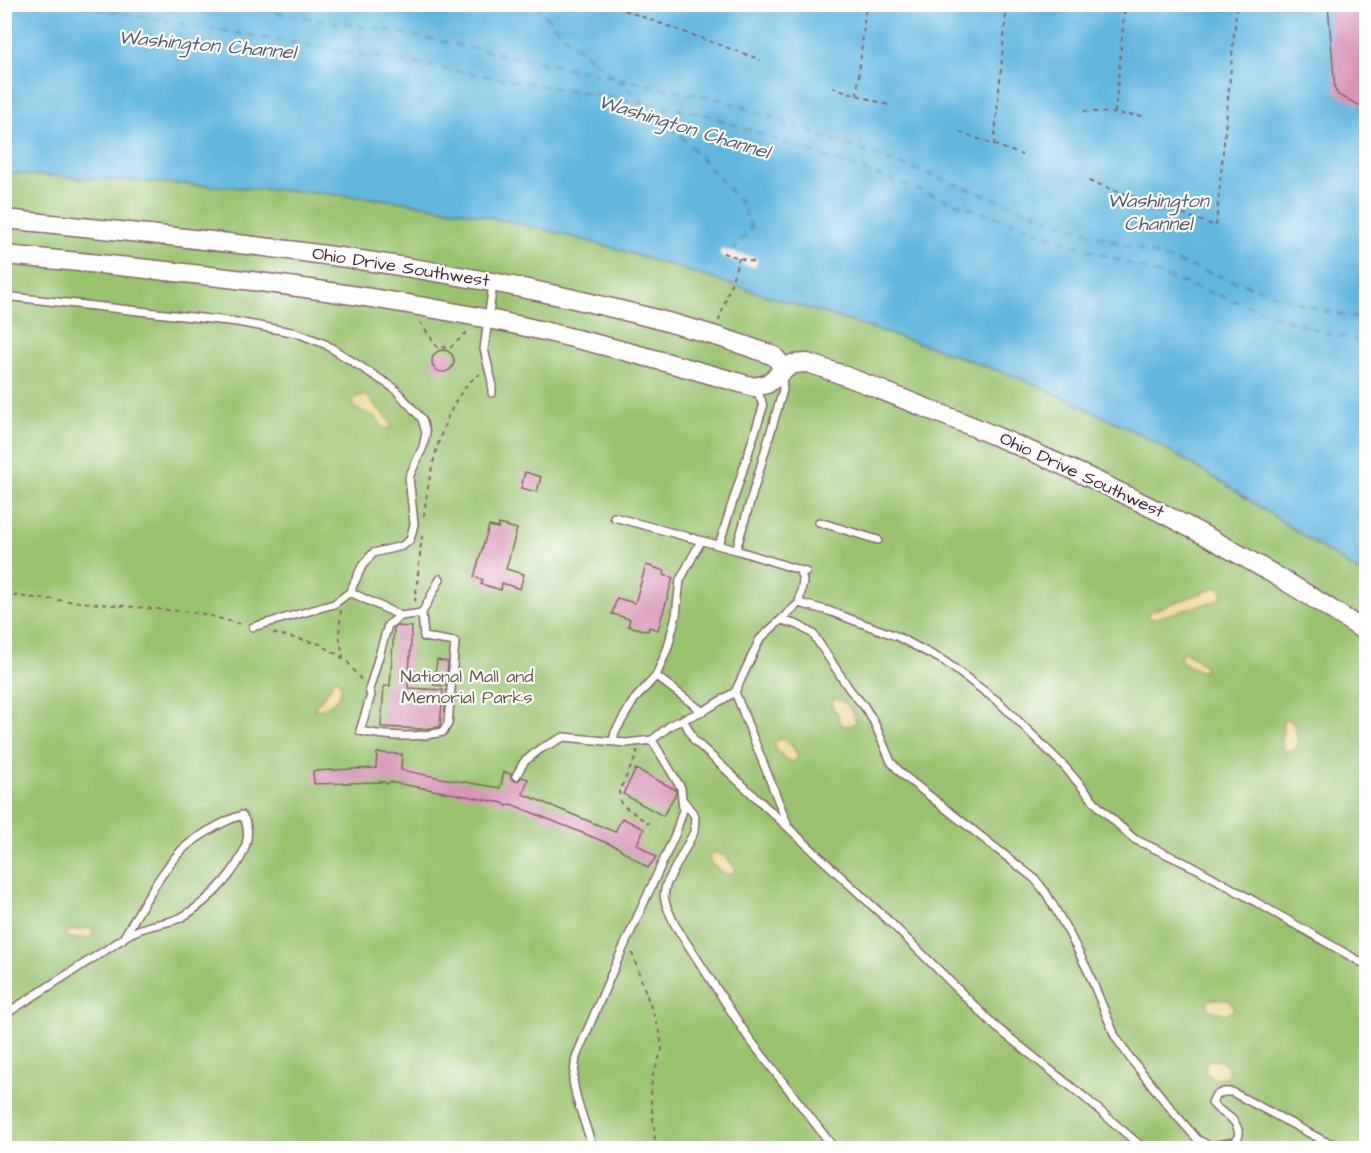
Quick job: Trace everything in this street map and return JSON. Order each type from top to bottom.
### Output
[{"type":"street","name":"Ohio Drive Southwest","points":[[4,219],[383,262],[493,282],[634,313],[714,336],[774,356],[782,370]]},
{"type":"street","name":"Ohio Drive Southwest","points":[[4,255],[170,270],[325,292],[648,356],[754,387],[767,384],[782,370],[797,362],[819,366],[991,433],[1141,501],[1223,545],[1366,632]]},
{"type":"lane","points":[[492,393],[480,323],[493,282]]},
{"type":"lane","points":[[4,296],[237,322],[297,333],[325,344],[394,388],[422,419],[426,433],[423,447],[409,477],[414,524],[410,540],[402,546],[373,553],[362,566],[350,592],[334,604],[253,627]]},
{"type":"lane","points":[[736,550],[783,390],[782,370]]},
{"type":"lane","points":[[719,545],[763,407],[754,387]]},
{"type":"lane","points":[[516,776],[524,762],[540,749],[564,737],[638,742],[652,740],[670,725],[702,711],[735,692],[760,639],[799,603],[803,572],[719,545],[614,517]]},
{"type":"lane","points":[[819,522],[878,540]]},
{"type":"lane","points":[[612,741],[634,700],[656,676],[668,647],[676,615],[680,580],[701,541]]},
{"type":"lane","points":[[422,613],[400,616],[388,625],[360,730],[383,736],[423,736],[442,732],[448,724],[455,642],[424,637],[422,613],[440,579]]},
{"type":"lane","points":[[350,592],[400,616]]},
{"type":"lane","points":[[799,603],[829,611],[896,636],[944,661],[1000,703],[1064,766],[1099,807],[1134,840],[1208,875],[1366,965]]},
{"type":"lane","points":[[782,620],[798,625],[813,634],[850,690],[864,706],[874,722],[891,762],[903,775],[1035,879],[1046,893],[1069,933],[1088,971],[1115,1036],[1198,1140],[1210,1146],[1235,1142],[1239,1135],[1238,1125],[1229,1115],[1218,1111],[1212,1103],[1215,1096],[1223,1092],[1232,1092],[1324,1141],[1345,1149]]},
{"type":"lane","points":[[656,676],[702,711]]},
{"type":"lane","points":[[735,692],[788,826]]},
{"type":"lane","points":[[683,719],[694,740],[788,826],[995,1026],[1143,1149]]},
{"type":"lane","points":[[593,1149],[573,1081],[576,1057],[675,835],[683,810],[681,788],[652,740]]},
{"type":"lane","points":[[682,799],[695,816],[694,832],[666,885],[664,896],[666,905],[675,925],[748,1037],[834,1149]]},
{"type":"lane","points":[[4,1015],[122,940],[134,931],[179,919],[219,887],[236,866],[247,843],[247,823],[242,815],[231,818],[180,851],[122,940]]},
{"type":"path","points":[[621,4],[621,9],[761,60]]},
{"type":"path","points":[[857,95],[866,4]]},
{"type":"path","points":[[994,145],[1007,4]]},
{"type":"path","points":[[1115,114],[1125,4]]},
{"type":"path","points":[[1089,181],[1216,226],[1237,4]]},
{"type":"path","points":[[832,87],[891,106]]},
{"type":"path","points":[[1084,111],[1144,116]]},
{"type":"path","points":[[960,132],[1022,155]]},
{"type":"path","points":[[723,253],[753,262]]},
{"type":"path","points":[[714,336],[739,258]]},
{"type":"path","points":[[419,322],[438,348],[449,349],[480,323]]},
{"type":"path","points":[[423,525],[425,503],[442,431],[456,399],[473,379],[488,369]]},
{"type":"path","points":[[413,614],[423,536]]},
{"type":"path","points":[[4,595],[200,614],[320,644],[343,658],[369,690]]},
{"type":"path","points":[[343,597],[339,634],[343,658]]},
{"type":"path","points":[[638,742],[637,755],[619,791],[621,804],[649,824]]},
{"type":"path","points":[[630,935],[633,957],[660,1033],[662,1050],[652,1078],[651,1099],[656,1149]]},
{"type":"green space","name":"National Mall and Memorial Parks","points":[[5,173],[307,192],[390,200],[462,211],[617,249],[935,348],[1035,384],[1136,432],[1180,457],[1366,577],[1366,1148],[5,1148]]},
{"type":"sand","points":[[361,395],[368,396],[388,418],[392,427],[383,428],[376,417],[355,409],[353,404],[355,398]]},
{"type":"sand","points":[[1218,587],[1223,593],[1219,600],[1152,619],[1148,616],[1149,612]]},
{"type":"sand","points":[[1185,651],[1205,666],[1202,672],[1180,659],[1181,654]]},
{"type":"sand","points":[[337,678],[341,689],[336,700],[326,707],[314,710],[330,689],[333,680]]},
{"type":"sand","points":[[833,699],[838,699],[849,706],[856,722],[847,726],[839,721],[838,714],[831,706]]},
{"type":"sand","points":[[1287,718],[1295,727],[1297,745],[1296,749],[1284,752],[1282,746],[1283,721]]},
{"type":"sand","points":[[783,737],[798,755],[796,760],[791,762],[785,759],[775,748],[775,742]]},
{"type":"sand","points":[[714,853],[721,854],[728,860],[735,868],[733,874],[725,874],[710,863],[709,857]]},
{"type":"sand","points":[[90,928],[94,931],[93,936],[88,938],[68,938],[65,934],[67,931]]},
{"type":"sand","points":[[1211,999],[1228,1000],[1234,1007],[1226,1014],[1210,1010],[1207,1002]]},
{"type":"sand","points":[[1210,1060],[1224,1063],[1229,1071],[1227,1076],[1214,1079],[1210,1076],[1206,1071],[1205,1063]]},
{"type":"water","name":"Washington Channel","points":[[4,5],[1366,5],[1366,577],[1180,457],[1136,432],[1035,384],[935,348],[617,249],[462,211],[390,200],[307,192],[5,173]]},
{"type":"pier","points":[[721,249],[757,259],[755,268],[719,256]]},
{"type":"building","points":[[1328,4],[1361,4],[1366,69],[1366,106],[1338,95],[1335,90]]},
{"type":"building","points":[[443,350],[451,353],[454,361],[451,369],[443,372],[435,369],[432,361],[435,353]]},
{"type":"building","points":[[525,472],[541,477],[537,492],[521,488]]},
{"type":"building","points":[[499,524],[517,529],[506,569],[524,574],[520,589],[502,583],[501,590],[481,584],[483,580],[474,577],[489,526],[498,528]]},
{"type":"building","points":[[646,565],[665,571],[664,575],[673,578],[658,630],[649,627],[648,631],[628,626],[630,619],[612,614],[617,598],[635,603]]},
{"type":"building","points":[[396,626],[412,627],[408,688],[443,690],[440,727],[423,729],[381,727],[384,686],[390,686]]},
{"type":"building","points":[[437,660],[448,662],[446,686],[434,685]]},
{"type":"building","points":[[377,753],[402,754],[401,770],[441,778],[500,788],[504,772],[511,774],[514,781],[522,777],[528,779],[523,794],[615,832],[622,818],[644,829],[637,844],[656,857],[648,868],[617,847],[511,804],[507,806],[503,803],[390,782],[387,784],[384,782],[314,784],[313,771],[376,768]]},
{"type":"building","points":[[636,769],[676,790],[663,816],[623,794]]},
{"type":"ferry route","points":[[69,4],[701,113],[1320,331],[1366,343]]},
{"type":"ferry route","points":[[220,4],[392,31],[726,101],[1090,233],[1321,310],[1366,320]]},
{"type":"ferry route","points":[[535,4],[565,37],[614,76]]},
{"type":"ferry route","points":[[618,79],[684,139],[742,204],[751,228],[730,255]]}]
